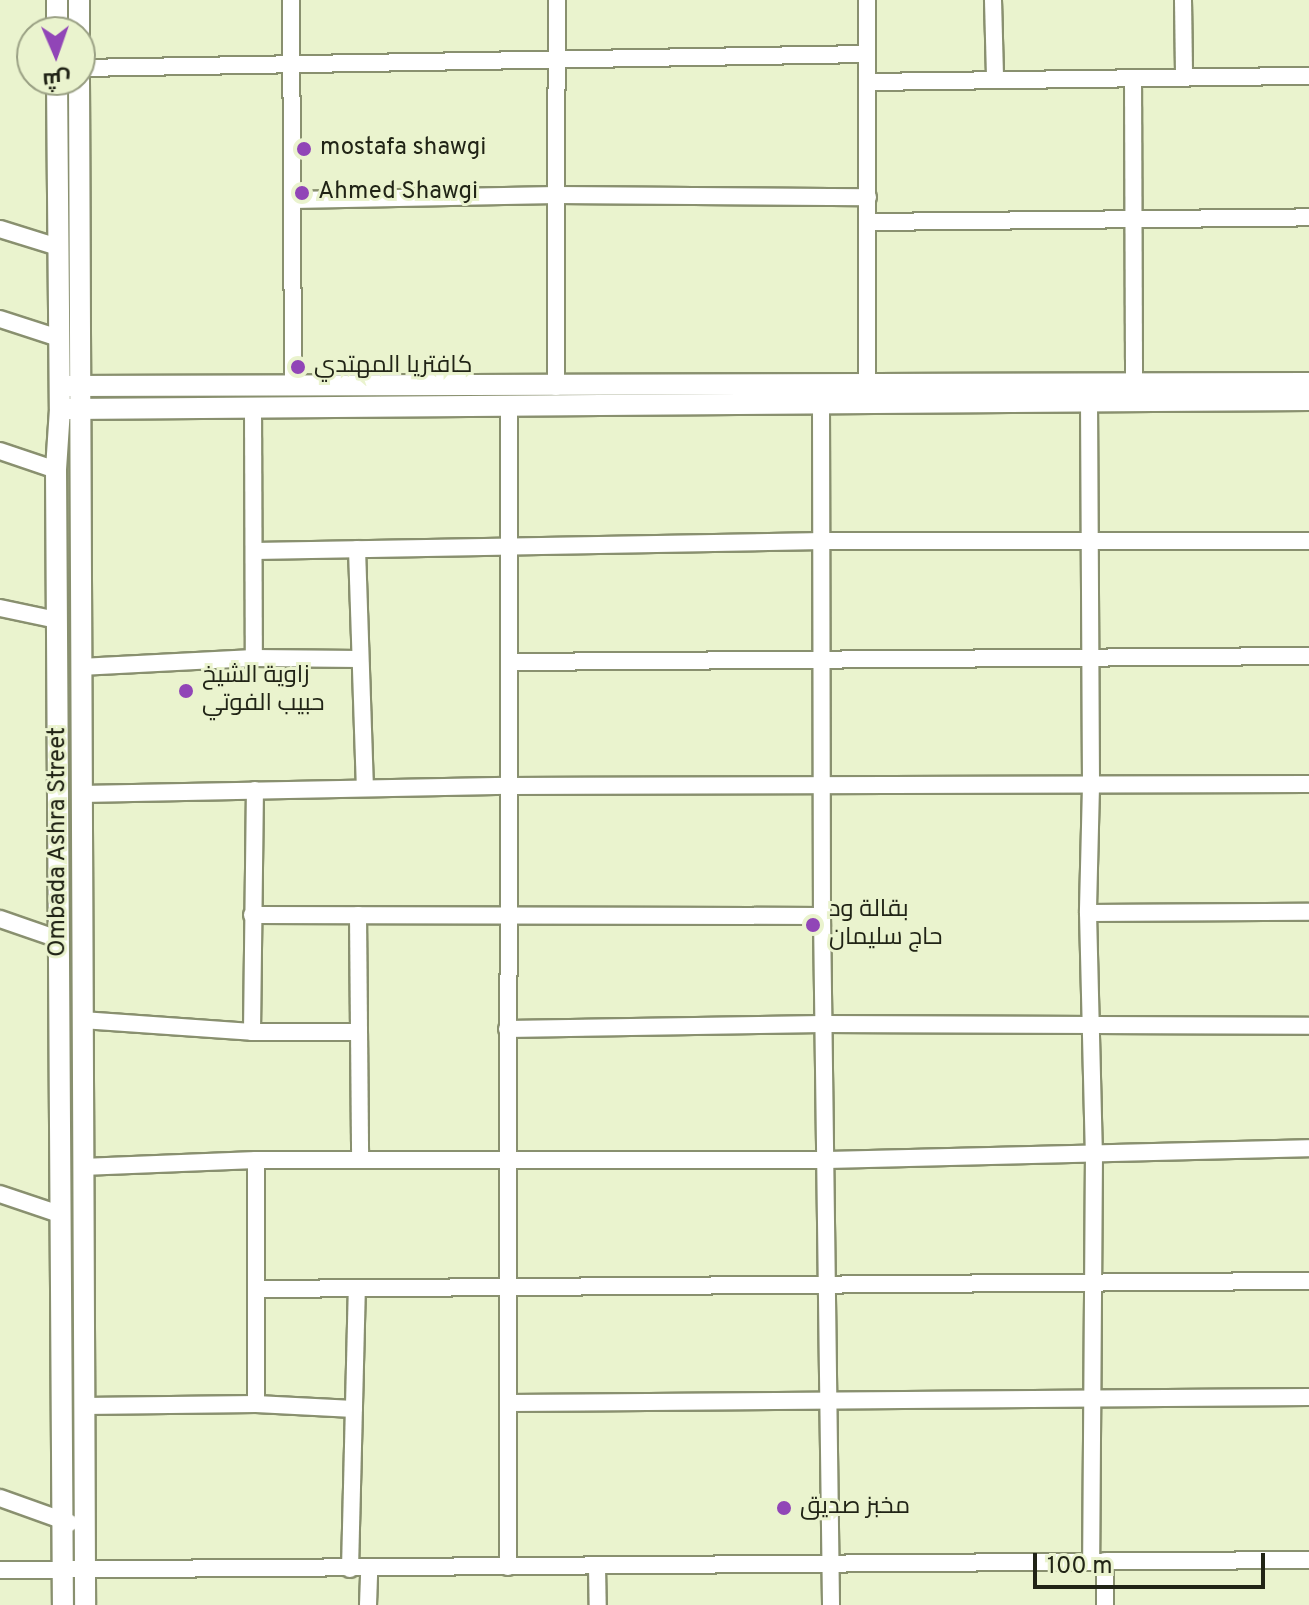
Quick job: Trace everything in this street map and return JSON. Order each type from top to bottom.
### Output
[{"type":"main road","name":"Ombada Ashra Street","points":[[57,96],[60,409],[56,470],[63,1605]]},
{"type":"main road","name":"Ombada Ashra Street","points":[[79,96],[85,1605]]},
{"type":"main road","points":[[60,386],[556,387],[631,396],[821,404],[866,395],[1134,383],[1309,383]]},
{"type":"main road","points":[[60,409],[509,406],[631,396],[1309,400]]},
{"type":"street","points":[[291,0],[293,385]]},
{"type":"street","points":[[556,387],[557,0]]},
{"type":"street","points":[[866,395],[867,0]]},
{"type":"street","points":[[993,0],[995,79]]},
{"type":"street","points":[[1183,0],[1184,76]]},
{"type":"street","points":[[96,68],[866,54]]},
{"type":"street","points":[[867,82],[1309,76]]},
{"type":"street","points":[[1133,78],[1134,383]]},
{"type":"street","points":[[292,200],[557,195],[868,197]]},
{"type":"street","points":[[867,222],[1134,216],[1309,217]]},
{"type":"street","points":[[0,229],[58,247]]},
{"type":"street","points":[[0,319],[59,338]]},
{"type":"street","points":[[1089,400],[1091,786],[1088,913],[1094,1153],[1090,1399],[1098,1562],[1105,1605]]},
{"type":"street","points":[[821,404],[824,541],[822,916],[831,1605]]},
{"type":"street","points":[[508,1567],[510,1287],[506,915],[510,662],[509,406]]},
{"type":"street","points":[[253,409],[254,658]]},
{"type":"street","points":[[0,451],[56,470]]},
{"type":"street","points":[[254,551],[824,541],[1309,541]]},
{"type":"street","points":[[357,549],[365,788]]},
{"type":"street","points":[[0,608],[57,620]]},
{"type":"street","points":[[510,662],[1309,656]]},
{"type":"street","points":[[80,667],[254,658],[360,659]]},
{"type":"street","points":[[81,794],[509,786],[1309,784]]},
{"type":"street","points":[[252,1032],[255,790]]},
{"type":"street","points":[[1088,913],[1309,912]]},
{"type":"street","points":[[252,915],[822,916]]},
{"type":"street","points":[[358,915],[360,1159]]},
{"type":"street","points":[[0,919],[58,939]]},
{"type":"street","points":[[82,1020],[252,1032],[358,1032]]},
{"type":"street","points":[[507,1029],[1090,1023],[1309,1026]]},
{"type":"street","points":[[82,1167],[360,1159],[825,1160],[1309,1148]]},
{"type":"street","points":[[256,1160],[256,1404]]},
{"type":"street","points":[[0,1194],[59,1214]]},
{"type":"street","points":[[257,1289],[1309,1281]]},
{"type":"street","points":[[350,1569],[357,1289]]},
{"type":"street","points":[[509,1403],[1309,1397]]},
{"type":"street","points":[[83,1406],[256,1404],[354,1409]]},
{"type":"street","points":[[0,1498],[84,1526]]},
{"type":"street","points":[[0,1570],[1309,1560]]},
{"type":"street","points":[[597,1566],[598,1605]]},
{"type":"street","points":[[368,1605],[369,1569]]},
{"type":"place","name":"mostafa shawgi","points":[[304,149]]},
{"type":"place","name":"Ahmed Shawgi","points":[[302,193]]},
{"type":"place","name":"كافتريا المهتدي","points":[[298,367]]},
{"type":"place","name":"زاوية الشيخ حبيب الفوتي","points":[[186,691]]},
{"type":"place","name":"بقالة ود حاج سليمان","points":[[813,925]]},
{"type":"place","name":"مخبز صديق","points":[[784,1508]]}]
